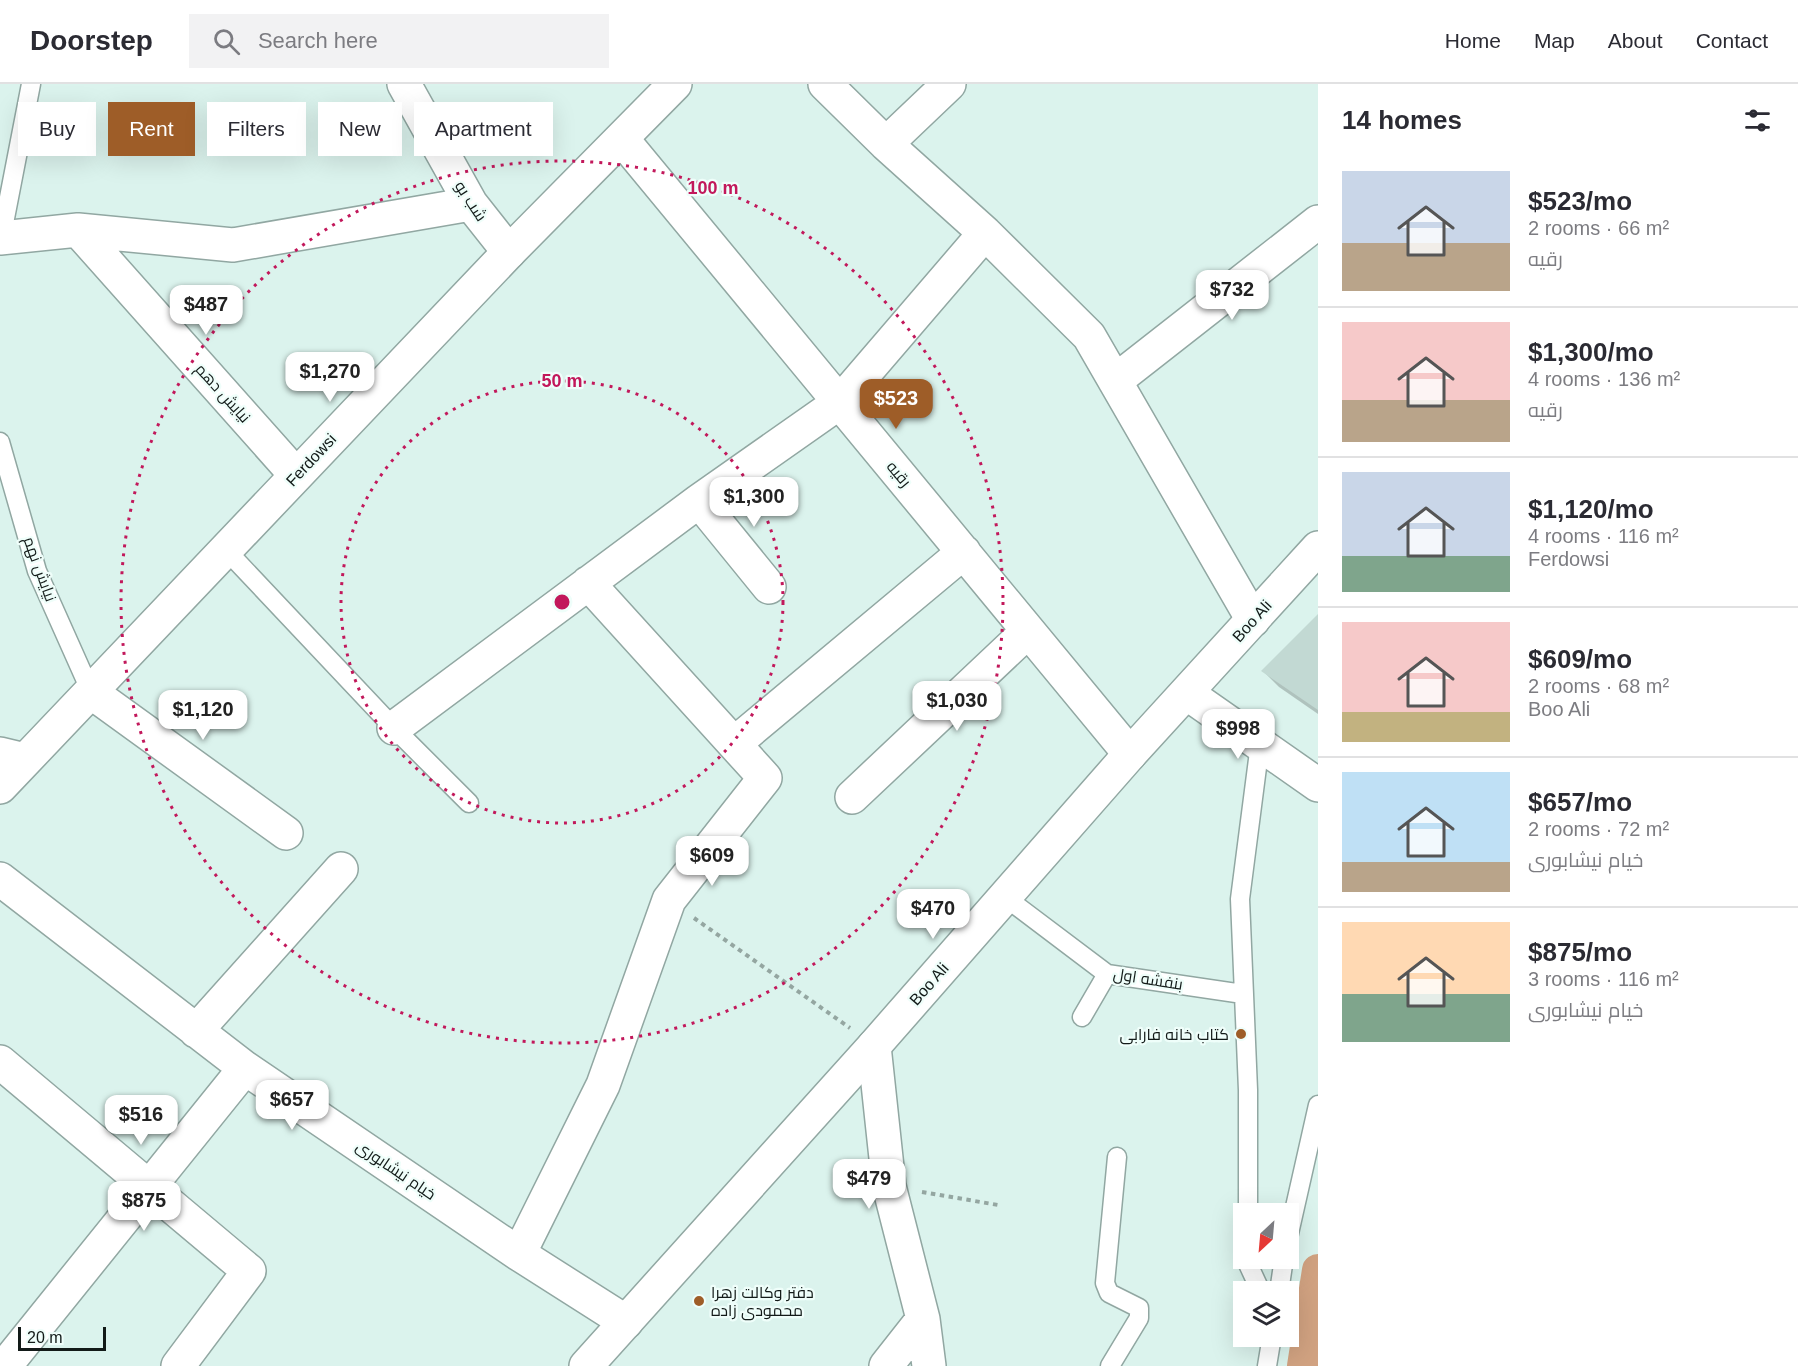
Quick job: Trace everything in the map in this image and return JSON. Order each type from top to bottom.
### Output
[{"type":"street","name":"شب بو","points":[[404,84],[471,204],[508,252]]},
{"type":"street","name":"Ferdowsi","points":[[0,787],[12,757],[91,692],[508,252],[675,84]]},
{"type":"street","points":[[825,84],[886,144],[985,233],[1089,336],[1253,620]]},
{"type":"street","points":[[886,144],[949,84]]},
{"type":"street","name":"رقیه","points":[[622,139],[1130,754]]},
{"type":"street","points":[[0,238],[78,230],[233,245],[471,204]]},
{"type":"street","points":[[1115,381],[1318,222]]},
{"type":"street","name":"نیایش دهم","points":[[78,230],[296,476]]},
{"type":"street","points":[[394,728],[699,501],[840,402],[985,233]]},
{"type":"street","points":[[699,501],[769,587]]},
{"type":"street","name":"Boo Ali","points":[[586,1366],[874,1046],[1130,754],[1188,694],[1318,548]]},
{"type":"street","points":[[734,744],[964,552]]},
{"type":"street","points":[[519,1254],[603,1085],[669,900],[765,778],[588,583]]},
{"type":"street","points":[[852,796],[1028,630]]},
{"type":"street","points":[[91,692],[286,833]]},
{"type":"street","points":[[1188,694],[1318,786]]},
{"type":"street","points":[[195,1030],[341,869]]},
{"type":"street","name":"خیام نیشابوری","points":[[0,879],[244,1068],[519,1254],[626,1322]]},
{"type":"street","points":[[874,1046],[889,1186],[923,1319],[929,1366]]},
{"type":"street","points":[[0,1062],[249,1271],[178,1366]]},
{"type":"street","points":[[5,1366],[244,1068]]},
{"type":"street","points":[[886,1366],[923,1319]]},
{"type":"lane","points":[[0,244],[31,84]]},
{"type":"lane","name":"نیایش نهم","points":[[0,442],[37,571],[91,692]]},
{"type":"lane","points":[[227,550],[394,728],[469,803]]},
{"type":"lane","points":[[1248,1203],[1248,1090],[1240,899],[1260,744]]},
{"type":"lane","name":"بنفشه اول","points":[[1005,897],[1107,974],[1243,994]]},
{"type":"lane","points":[[1082,1017],[1107,974]]},
{"type":"lane","points":[[1296,1203],[1318,1105]]},
{"type":"lane","points":[[1110,1366],[1139,1318],[1139,1308],[1109,1293],[1105,1282],[1117,1157]]},
{"type":"lane","points":[[1267,1366],[1270,1347]]},
{"type":"path","points":[[669,900],[874,1046]]},
{"type":"path","points":[[889,1186],[998,1205]]},
{"type":"building","points":[[1318,614],[1318,710],[1261,671]]},
{"type":"waterway","points":[[1303,1366],[1318,1270]]},
{"type":"place","name":"کتاب خانه فارابی","points":[[1241,1034]]},
{"type":"place","name":"دفتر وکالت زهرا محمودی زاده","points":[[699,1301]]}]
